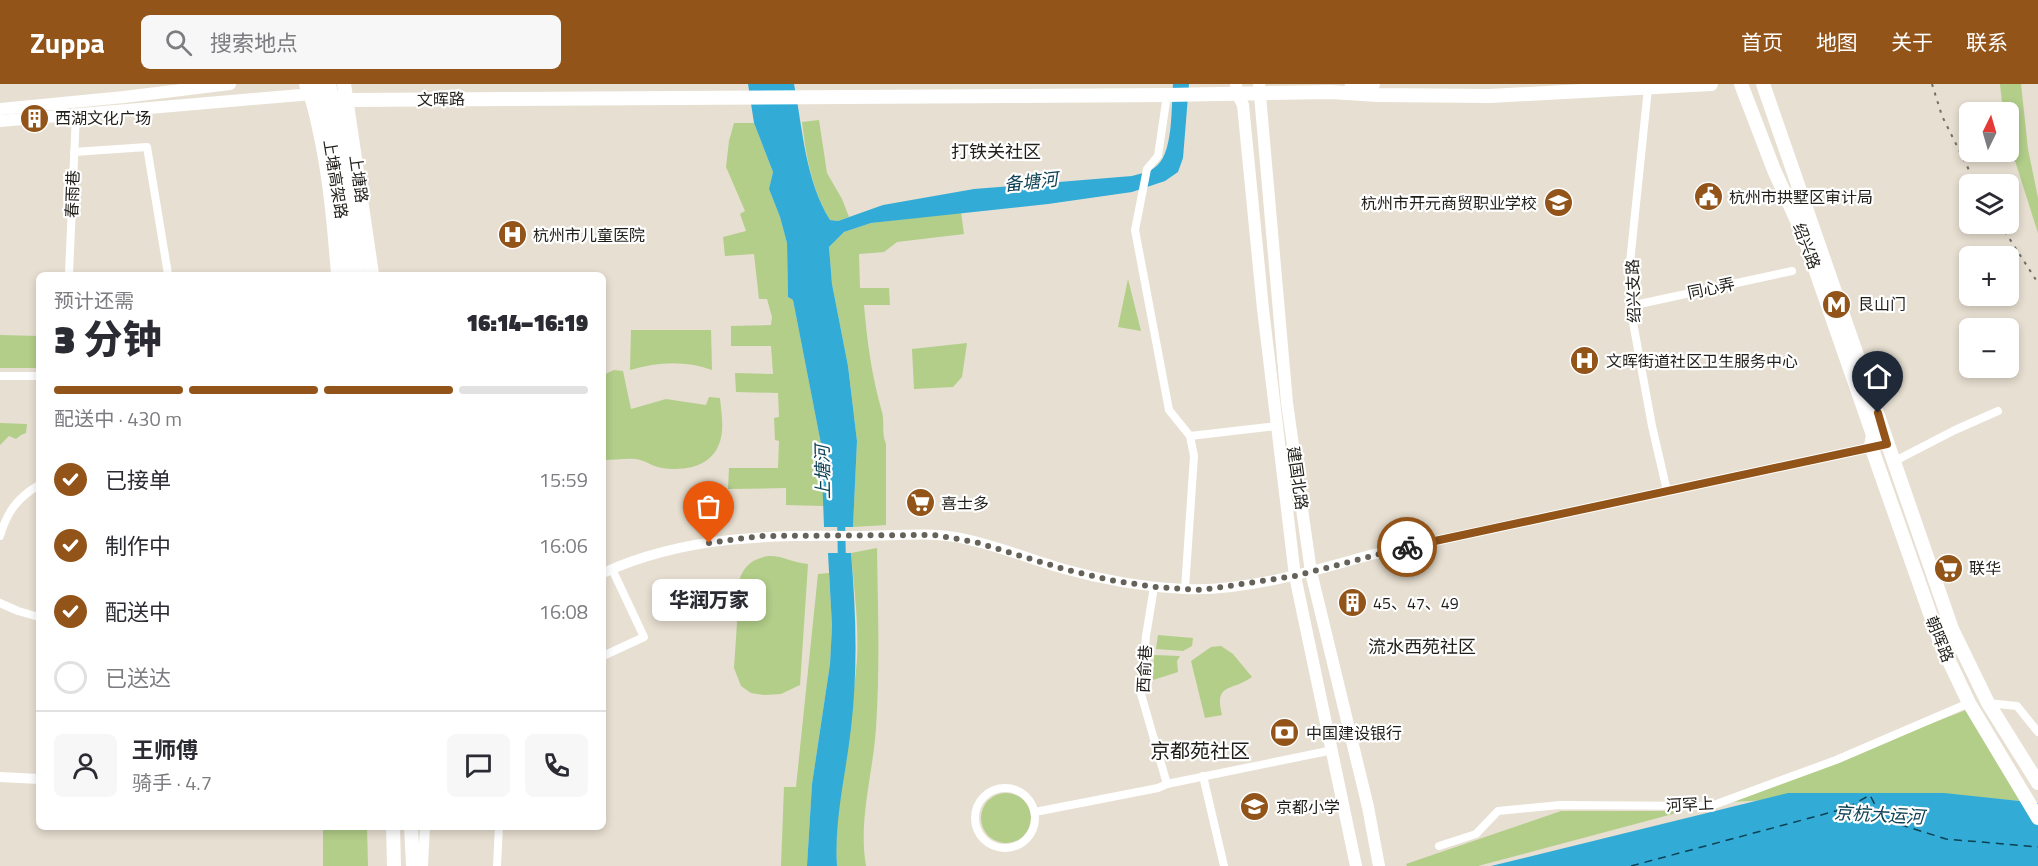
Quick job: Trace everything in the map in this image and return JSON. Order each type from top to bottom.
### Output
[{"type":"main road","points":[[0,109],[230,84]]},
{"type":"main road","name":"上塘高架路","points":[[329,84],[345,158],[358,272]]},
{"type":"main road","name":"上塘路","points":[[344,84],[372,272]]},
{"type":"main road","points":[[1331,92],[1373,84]]},
{"type":"main road","name":"文晖路","points":[[0,122],[312,88],[346,100],[1167,95],[1199,94],[1236,88],[1377,95],[1490,96],[1711,84]]},
{"type":"main road","name":"绍兴路","points":[[1741,84],[1774,170],[1803,234],[1873,435],[1871,446]]},
{"type":"main road","name":"绍兴路","points":[[1763,84],[1866,376],[1887,444]]},
{"type":"main road","name":"上塘高架路","points":[[312,88],[339,188],[348,272]]},
{"type":"main road","name":"上塘路","points":[[312,88],[325,152],[338,272]]},
{"type":"main road","name":"建国北路","points":[[1236,88],[1243,105],[1295,576],[1356,866]]},
{"type":"main road","name":"建国北路","points":[[1259,88],[1287,403],[1311,572],[1368,807],[1379,866]]},
{"type":"main road","name":"朝晖路","points":[[1887,444],[1934,572],[1952,629],[1988,703],[2038,783]]},
{"type":"main road","name":"朝晖路","points":[[1871,446],[1940,642],[1969,703],[2038,818]]},
{"type":"main road","points":[[385,830],[386,866]]},
{"type":"main road","points":[[393,830],[394,866]]},
{"type":"main road","points":[[411,830],[413,866]]},
{"type":"street","name":"绍兴支路","points":[[1647,88],[1629,272],[1630,306],[1652,426],[1667,491]]},
{"type":"street","points":[[1167,95],[1158,156],[1147,169],[1136,230],[1169,410],[1190,436],[1194,456],[1185,589]]},
{"type":"street","name":"春雨巷","points":[[69,272],[76,114]]},
{"type":"street","points":[[74,152],[147,147],[168,272]]},
{"type":"street","name":"同心弄","points":[[1630,306],[1792,272]]},
{"type":"street","points":[[0,376],[36,376]]},
{"type":"street","points":[[1893,462],[1998,411]]},
{"type":"street","points":[[1190,436],[1277,426]]},
{"type":"street","points":[[606,655],[644,637],[607,571],[680,548],[734,538],[820,535],[956,537],[1110,580],[1154,587],[1221,588],[1295,576],[1370,555],[1887,444]]},
{"type":"street","points":[[0,536],[7,514],[28,491],[36,487]]},
{"type":"street","name":"西俞巷","points":[[1154,587],[1146,636],[1141,694],[1167,784]]},
{"type":"street","points":[[0,603],[36,616]]},
{"type":"street","name":"河罕上","points":[[1439,846],[1476,834],[1498,811],[1560,805],[1711,806],[1836,760],[1969,703]]},
{"type":"street","points":[[1988,703],[2017,706],[2038,732]]},
{"type":"street","points":[[1035,812],[1333,750]]},
{"type":"street","points":[[0,777],[36,779]]},
{"type":"street","points":[[1203,777],[1224,866]]},
{"type":"street","points":[[1003,788],[1022,793],[1029,800],[1035,812],[1034,828],[1030,837],[1022,844],[1012,848],[1002,849],[992,846],[978,832],[975,822],[975,812],[985,795],[1003,788]]},
{"type":"street","points":[[423,866],[425,830]]},
{"type":"street","points":[[497,866],[499,830]]},
{"type":"green space","points":[[2000,84],[2021,84],[2028,149],[2038,198],[2038,233],[2015,162],[2019,162],[2019,102],[2002,102]]},
{"type":"green space","points":[[819,120],[827,173],[849,217],[838,221],[830,220],[824,209],[814,185],[808,160],[802,122]]},
{"type":"green space","points":[[734,123],[754,123],[773,172],[769,189],[787,243],[788,297],[793,300],[821,444],[824,506],[786,505],[786,488],[728,489],[729,468],[778,468],[779,441],[775,440],[774,418],[779,417],[778,393],[736,392],[735,373],[773,374],[771,346],[731,346],[731,326],[771,325],[772,317],[767,299],[759,299],[754,254],[725,256],[723,237],[746,231],[740,214],[745,211],[726,167]]},
{"type":"green space","points":[[961,212],[964,234],[897,242],[884,252],[859,254],[860,288],[889,288],[890,305],[864,305],[870,359],[883,416],[886,444],[886,525],[853,527],[857,441],[848,366],[832,284],[829,247],[844,232],[871,223]]},
{"type":"green space","points":[[1128,279],[1141,331],[1118,327]]},
{"type":"green space","points":[[631,330],[711,330],[712,370],[671,363],[630,370]]},
{"type":"green space","points":[[0,335],[36,336],[36,368],[0,368]]},
{"type":"green space","points":[[967,343],[962,377],[953,387],[914,389],[912,349]]},
{"type":"green space","points":[[614,370],[623,371],[631,409],[666,399],[706,405],[709,397],[720,398],[722,431],[715,451],[702,463],[683,469],[659,467],[636,459],[606,460],[606,374]]},
{"type":"green space","points":[[0,423],[27,424],[26,433],[16,439],[9,436],[0,445]]},
{"type":"green space","points":[[877,548],[877,706],[865,814],[866,866],[837,866],[837,814],[857,659],[857,619],[851,553]]},
{"type":"green space","points":[[769,556],[808,564],[800,685],[781,694],[764,695],[751,693],[741,686],[734,668],[740,578],[751,562]]},
{"type":"green space","points":[[829,573],[832,626],[830,664],[812,784],[807,866],[781,866],[784,787],[796,787],[818,574]]},
{"type":"green space","points":[[1158,635],[1193,638],[1192,646],[1183,651],[1156,649]]},
{"type":"green space","points":[[1221,646],[1233,654],[1252,677],[1222,692],[1220,705],[1222,715],[1205,718],[1191,661],[1211,647]]},
{"type":"green space","points":[[1154,655],[1180,656],[1177,661],[1178,672],[1153,680]]},
{"type":"green space","points":[[1966,710],[2022,801],[1915,793],[1729,802]]},
{"type":"green space","points":[[1001,793],[1011,793],[1024,800],[1031,813],[1031,823],[1024,836],[1011,843],[1001,843],[992,839],[985,832],[981,823],[981,813],[985,804],[992,797]]},
{"type":"green space","points":[[1561,811],[1684,811],[1478,866],[1407,866],[1406,864]]},
{"type":"green space","points":[[323,830],[367,830],[368,866],[323,866]]},
{"type":"water","points":[[748,84],[794,84],[806,154],[815,188],[830,220],[838,221],[883,205],[974,189],[1132,176],[1146,172],[1160,162],[1165,153],[1170,130],[1173,84],[1189,84],[1183,158],[1178,172],[1165,181],[1132,192],[1048,204],[871,223],[844,232],[829,247],[832,284],[848,366],[857,441],[853,527],[824,527],[821,444],[793,300],[788,297],[787,243],[769,189],[773,172],[754,123]]},
{"type":"water","points":[[828,553],[851,553],[856,641],[855,684],[839,814],[837,866],[807,866],[812,784],[830,664],[832,626]]},
{"type":"water","name":"京杭大运河","points":[[1788,793],[1944,793],[2038,803],[2038,866],[1491,866]]},
{"type":"waterway","name":"上塘河","points":[[841,517],[842,564]]},
{"type":"ferry route","points":[[1631,866],[1847,808],[1870,795],[1876,807],[1892,822],[1946,839],[2038,847]]},
{"type":"railway","points":[[1932,84],[1942,116],[1971,174]]},
{"type":"railway","points":[[2006,234],[2038,283]]},
{"type":"way so far","points":[[709,543],[760,536],[934,535],[956,537],[1110,580],[1154,587],[1202,590],[1295,576],[1407,547]]},
{"type":"place","name":"西湖文化广场","points":[[34,118]]},
{"type":"place","name":"杭州市拱墅区审计局","points":[[1708,197]]},
{"type":"place","name":"杭州市开元商贸职业学校","points":[[1558,203]]},
{"type":"place","name":"杭州市儿童医院","points":[[512,235]]},
{"type":"place","name":"艮山门","points":[[1837,304]]},
{"type":"place","name":"文晖街道社区卫生服务中心","points":[[1585,361]]},
{"type":"place","name":"喜士多","points":[[920,503]]},
{"type":"place","name":"华润万家","points":[[709,543]]},
{"type":"place","name":"联华","points":[[1948,568]]},
{"type":"place","name":"45、47、49","points":[[1352,603]]},
{"type":"place","name":"中国建设银行","points":[[1285,733]]},
{"type":"place","name":"京都小学","points":[[1255,807]]},
{"type":"district","name":"打铁关社区","points":[[996,152]]},
{"type":"district","name":"流水西苑社区","points":[[1422,647]]},
{"type":"district","name":"京都苑社区","points":[[1200,751]]},
{"type":"route","points":[[1407,547],[1887,444],[1878,413]]},
{"type":"water label","name":"备塘河","points":[[1031,182]]}]
